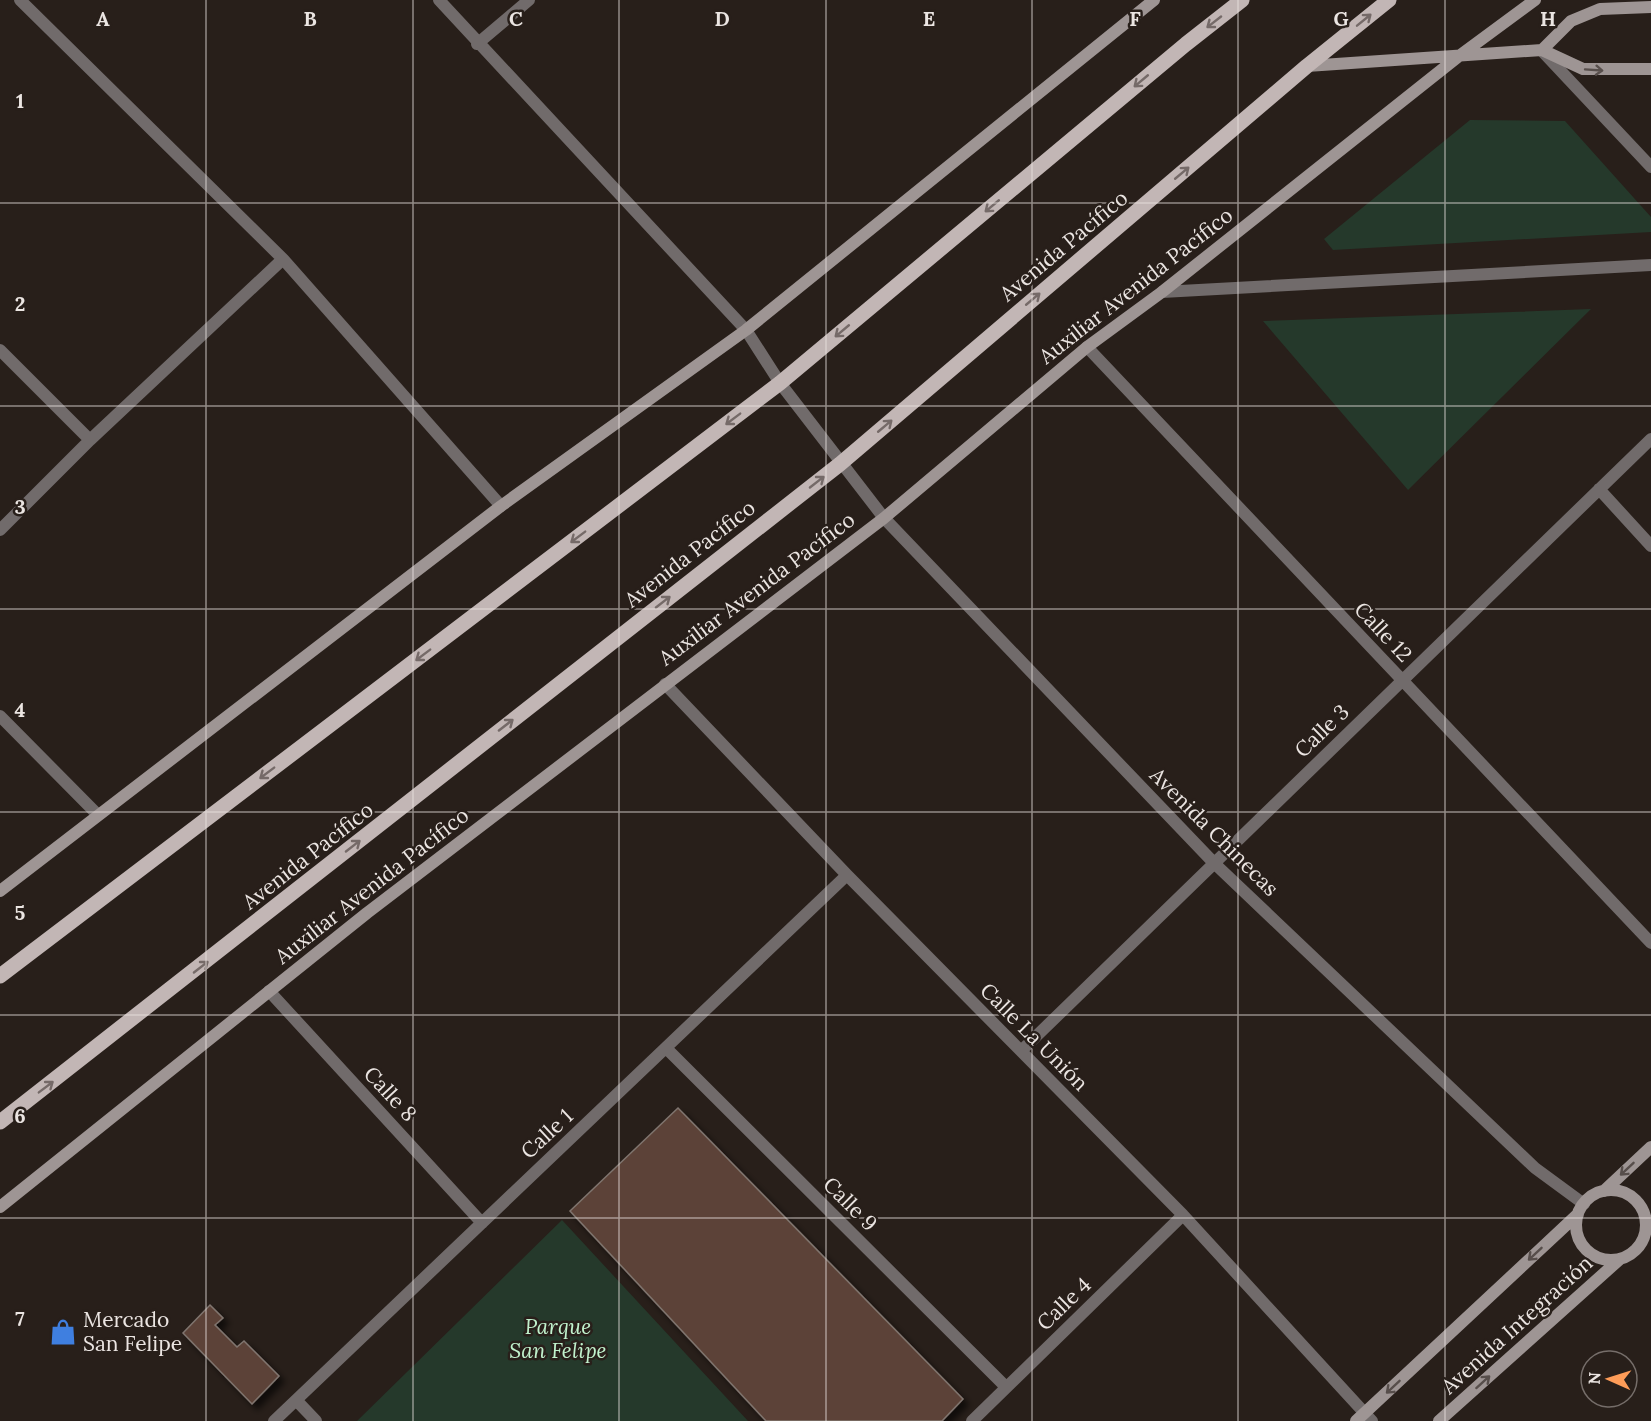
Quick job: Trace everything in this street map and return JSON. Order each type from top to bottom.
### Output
[{"type":"main road","points":[[0,891],[97,814],[501,506],[746,330],[1154,0]]},
{"type":"main road","points":[[0,976],[780,384],[1186,44],[1242,0]]},
{"type":"main road","name":"Avenida Pacífico","points":[[0,1122],[840,464],[1307,66],[1389,0]]},
{"type":"main road","name":"Auxiliar Avenida Pacífico","points":[[0,1207],[269,992],[664,684],[884,518],[1088,347],[1162,292],[1459,56],[1535,0]]},
{"type":"main road","points":[[1542,50],[1571,21],[1600,9],[1651,7]]},
{"type":"main road","points":[[1307,66],[1542,50],[1583,69],[1651,69]]},
{"type":"main road","points":[[1604,1191],[1651,1147]]},
{"type":"main road","points":[[1364,1418],[1593,1195],[1616,1190],[1632,1197],[1644,1211],[1648,1229],[1639,1246],[1620,1259],[1596,1256],[1579,1238],[1577,1226],[1581,1209]]},
{"type":"main road","name":"Avenida Integración","points":[[1439,1421],[1620,1259]]},
{"type":"street","points":[[20,0],[283,259],[501,506]]},
{"type":"street","points":[[439,0],[477,44],[746,330],[780,384]]},
{"type":"street","points":[[477,44],[529,0]]},
{"type":"street","points":[[1542,50],[1651,167]]},
{"type":"street","points":[[0,530],[90,440],[283,259]]},
{"type":"street","points":[[1162,292],[1651,265]]},
{"type":"street","name":"Calle 12","points":[[1088,347],[1651,943]]},
{"type":"street","points":[[0,350],[90,440]]},
{"type":"street","name":"Avenida Chinecas","points":[[780,384],[884,518],[1214,863],[1581,1209]]},
{"type":"street","name":"Calle 3","points":[[1021,1051],[1651,438]]},
{"type":"street","points":[[1599,489],[1651,546]]},
{"type":"street","name":"Calle La Unión","points":[[664,684],[847,876],[1183,1215],[1364,1418]]},
{"type":"street","points":[[0,716],[97,814]]},
{"type":"street","name":"Calle 1","points":[[274,1421],[847,876]]},
{"type":"street","name":"Calle 8","points":[[269,992],[482,1222]]},
{"type":"street","name":"Calle 9","points":[[666,1048],[1006,1387]]},
{"type":"street","name":"Calle 4","points":[[972,1421],[1183,1215]]},
{"type":"street","points":[[296,1400],[316,1421]]},
{"type":"green space","points":[[1470,120],[1565,121],[1651,217],[1651,232],[1333,250],[1324,239]]},
{"type":"green space","points":[[1591,309],[1408,490],[1263,321]]},
{"type":"green space","name":"Parque San Felipe","points":[[562,1220],[748,1421],[357,1421]]},
{"type":"building","points":[[678,1108],[963,1399],[942,1421],[766,1421],[570,1211]]},
{"type":"building","points":[[210,1305],[223,1318],[215,1325],[237,1347],[244,1341],[279,1376],[252,1404],[183,1333]]},
{"type":"place","name":"Mercado San Felipe","points":[[63,1332]]}]
